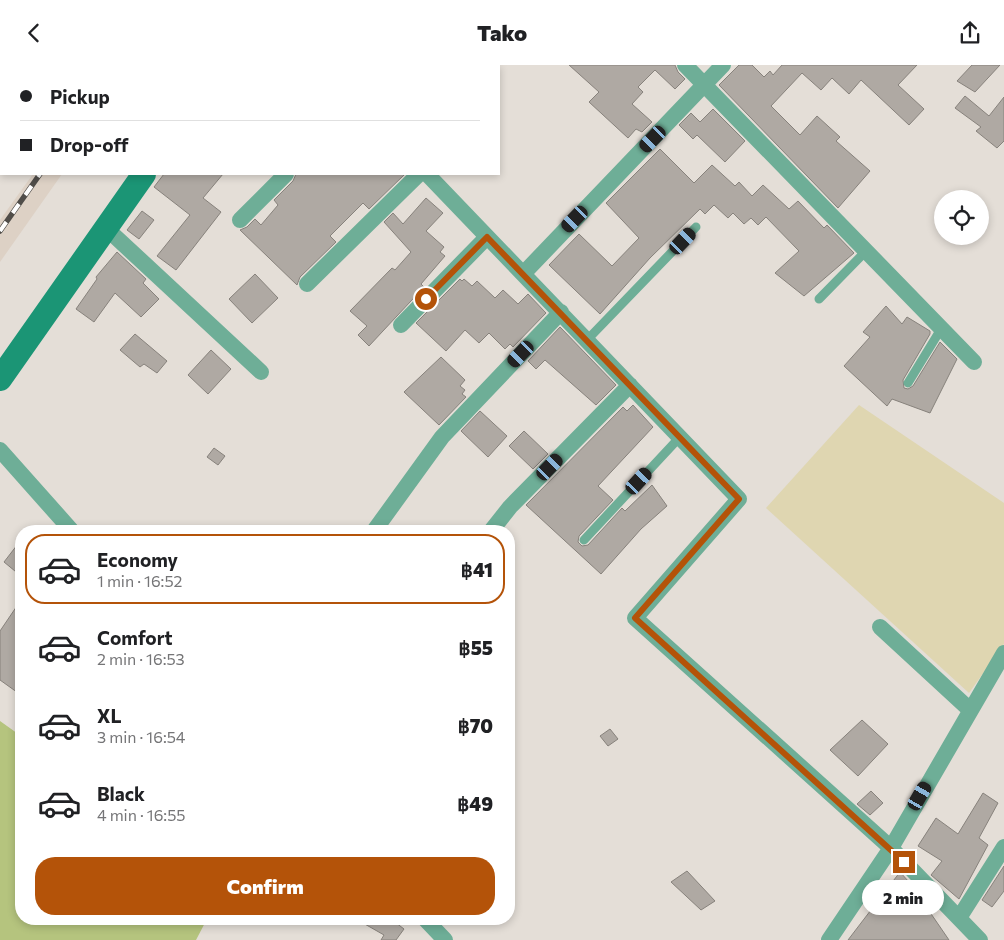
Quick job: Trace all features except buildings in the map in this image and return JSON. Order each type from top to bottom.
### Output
[{"type":"street","points":[[685,65],[867,250],[974,363]]},
{"type":"street","points":[[524,273],[723,65]]},
{"type":"street","points":[[0,379],[143,175]]},
{"type":"street","points":[[240,220],[285,175]]},
{"type":"street","points":[[307,284],[418,175]]},
{"type":"street","points":[[428,175],[739,499],[635,618],[891,848],[980,940]]},
{"type":"street","points":[[106,228],[261,372]]},
{"type":"street","points":[[401,325],[487,237]]},
{"type":"street","points":[[378,525],[442,437],[561,312]]},
{"type":"street","points":[[496,525],[510,507],[630,385]]},
{"type":"street","points":[[0,450],[67,525]]},
{"type":"street","points":[[880,627],[969,709]]},
{"type":"street","points":[[829,940],[891,848],[969,709],[1004,653]]},
{"type":"street","points":[[959,918],[1004,847]]},
{"type":"street","points":[[431,925],[445,940]]},
{"type":"lane","points":[[587,340],[696,227]]},
{"type":"lane","points":[[818,299],[867,250]]},
{"type":"lane","points":[[908,383],[942,329]]},
{"type":"lane","points":[[584,540],[680,438]]},
{"type":"shaded area","points":[[32,175],[61,175],[0,262],[0,220]]},
{"type":"green space","points":[[0,721],[15,732],[15,925],[204,925],[196,940],[0,940]]},
{"type":"sand","points":[[859,405],[1004,503],[1004,644],[969,693],[766,508]]},
{"type":"railway","points":[[0,231],[39,175]]},
{"type":"route","points":[[426,299],[487,237],[739,499],[635,618],[891,848],[904,862]]}]
